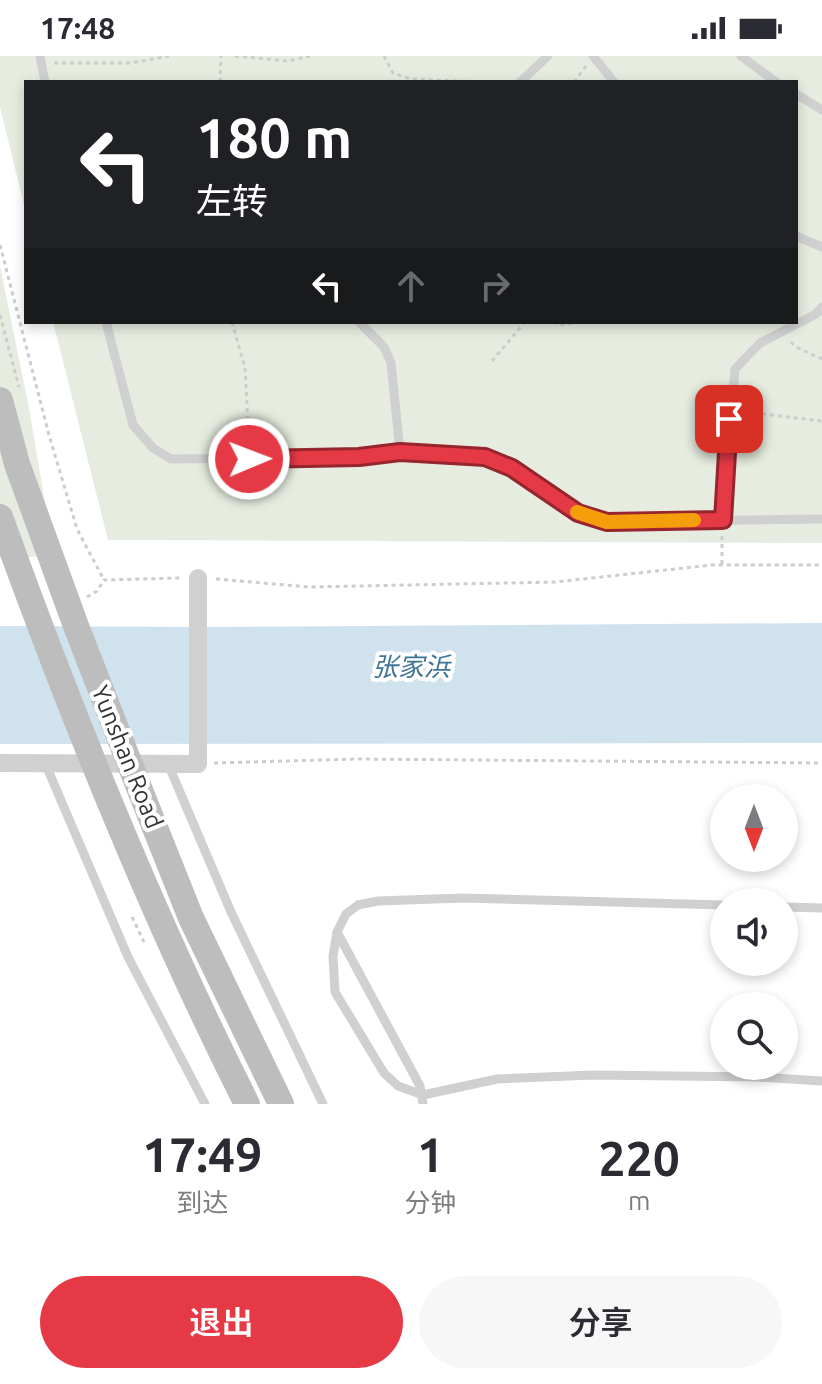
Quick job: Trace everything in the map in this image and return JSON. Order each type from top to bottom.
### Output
[{"type":"main road","name":"Yunshan Road","points":[[9,393],[17,464],[65,597],[191,918],[281,1104]]},
{"type":"main road","name":"Yunshan Road","points":[[0,517],[43,636],[161,926],[247,1104]]},
{"type":"street","points":[[0,763],[198,764],[198,578]]},
{"type":"lane","points":[[522,80],[548,56]]},
{"type":"lane","points":[[741,56],[773,80]]},
{"type":"lane","points":[[594,57],[612,80]]},
{"type":"lane","points":[[40,60],[45,80]]},
{"type":"lane","points":[[798,95],[822,110]]},
{"type":"lane","points":[[798,237],[822,247]]},
{"type":"lane","points":[[798,323],[816,314],[822,307]]},
{"type":"lane","points":[[107,324],[133,425],[153,448],[171,459],[359,457],[400,452],[485,457],[512,468],[578,513],[607,522],[822,519]]},
{"type":"lane","points":[[361,324],[384,347],[391,363],[400,452]]},
{"type":"lane","points":[[723,520],[735,369],[760,343],[796,324]]},
{"type":"lane","points":[[45,763],[128,957],[205,1104]]},
{"type":"lane","points":[[168,764],[231,912],[323,1104]]},
{"type":"lane","points":[[710,905],[402,898],[358,905],[346,914],[337,932],[333,956],[335,992],[384,1073],[398,1086],[423,1100],[497,1079],[594,1075],[822,1081]]},
{"type":"lane","points":[[798,907],[822,908]]},
{"type":"lane","points":[[337,932],[420,1086],[423,1100]]},
{"type":"path","points":[[40,60],[131,63],[169,56]]},
{"type":"path","points":[[220,80],[221,56]]},
{"type":"path","points":[[235,56],[288,61],[310,56]]},
{"type":"path","points":[[384,56],[393,73],[411,79],[434,80]]},
{"type":"path","points":[[575,80],[594,57]]},
{"type":"path","points":[[0,245],[49,435],[77,529],[104,580]]},
{"type":"path","points":[[0,315],[9,393]]},
{"type":"path","points":[[233,324],[245,368],[249,459]]},
{"type":"path","points":[[492,361],[523,324]]},
{"type":"path","points":[[782,331],[796,347],[822,359]]},
{"type":"path","points":[[730,410],[822,421]]},
{"type":"path","points":[[722,565],[723,520]]},
{"type":"path","points":[[104,580],[198,578],[309,587],[525,582],[722,565],[822,565]]},
{"type":"path","points":[[86,598],[97,591],[104,580]]},
{"type":"path","points":[[85,589],[90,603]]},
{"type":"path","points":[[198,764],[358,759],[822,763]]},
{"type":"shaded area","points":[[0,56],[822,56],[822,543],[108,540],[54,324],[798,324],[798,80],[24,80],[24,205],[0,107]]},
{"type":"shaded area","points":[[0,266],[29,408],[54,556],[0,558]]},
{"type":"water","name":"张家浜","points":[[822,623],[822,743],[0,744],[0,626]]},
{"type":"slow traffic","points":[[577,512],[607,522],[694,520]]},
{"type":"route","points":[[249,459],[359,457],[400,452],[485,457],[512,468],[578,513],[607,522],[723,520],[729,419]]}]
